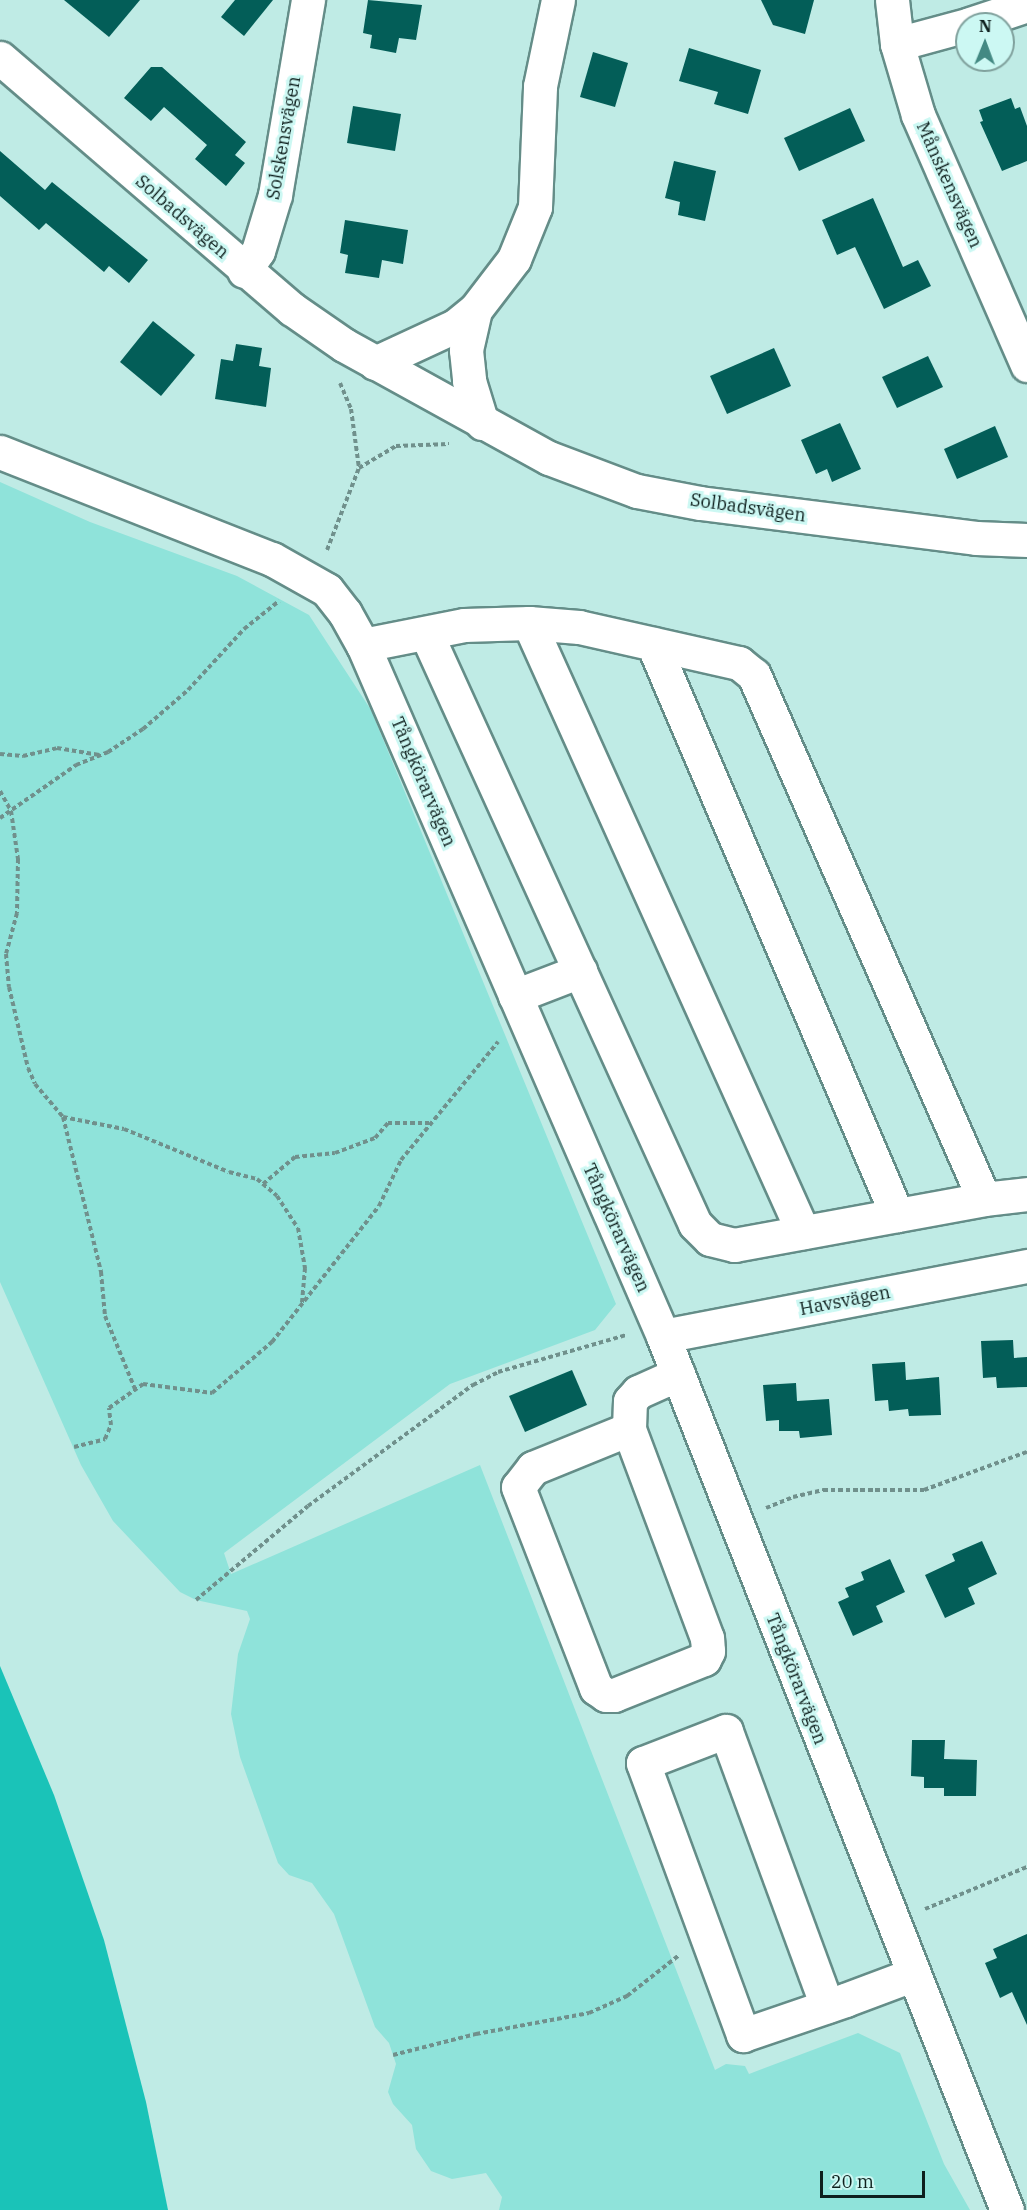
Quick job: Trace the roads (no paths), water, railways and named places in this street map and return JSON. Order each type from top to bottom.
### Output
[{"type":"street","name":"Solskensvägen","points":[[244,271],[258,251],[275,195],[308,0]]},
{"type":"street","points":[[375,363],[431,340],[475,310],[514,259],[532,218],[538,186],[540,86],[558,0]]},
{"type":"street","name":"Månskensvägen","points":[[892,0],[897,44],[918,115],[1027,365]]},
{"type":"street","points":[[1006,12],[1027,5]]},
{"type":"street","points":[[897,44],[955,28]]},
{"type":"street","name":"Solbadsvägen","points":[[0,58],[244,271],[344,345],[490,428],[591,476],[637,490],[793,515],[1027,540]]},
{"type":"street","points":[[475,310],[466,350],[469,381],[490,428]]},
{"type":"street","name":"Tångkörarvägen","points":[[0,452],[305,574],[327,590],[363,645],[661,1331],[891,1924],[1007,2210]]},
{"type":"street","points":[[363,645],[464,625],[529,623],[579,627],[739,663],[754,675],[984,1199]]},
{"type":"street","points":[[529,623],[803,1232]]},
{"type":"street","points":[[426,633],[695,1224],[710,1239],[734,1245],[984,1199],[1027,1194]]},
{"type":"street","points":[[653,644],[897,1215]]},
{"type":"street","points":[[519,1006],[580,971]]},
{"type":"street","name":"Havsvägen","points":[[661,1331],[1027,1266]]},
{"type":"street","points":[[629,1429],[533,1468],[518,1487],[596,1688],[606,1695],[615,1695],[704,1659],[708,1651],[707,1638],[629,1429],[630,1401],[638,1392],[678,1374]]},
{"type":"street","points":[[827,2006],[726,1731],[643,1763],[743,2035],[827,2006],[912,1975]]}]
